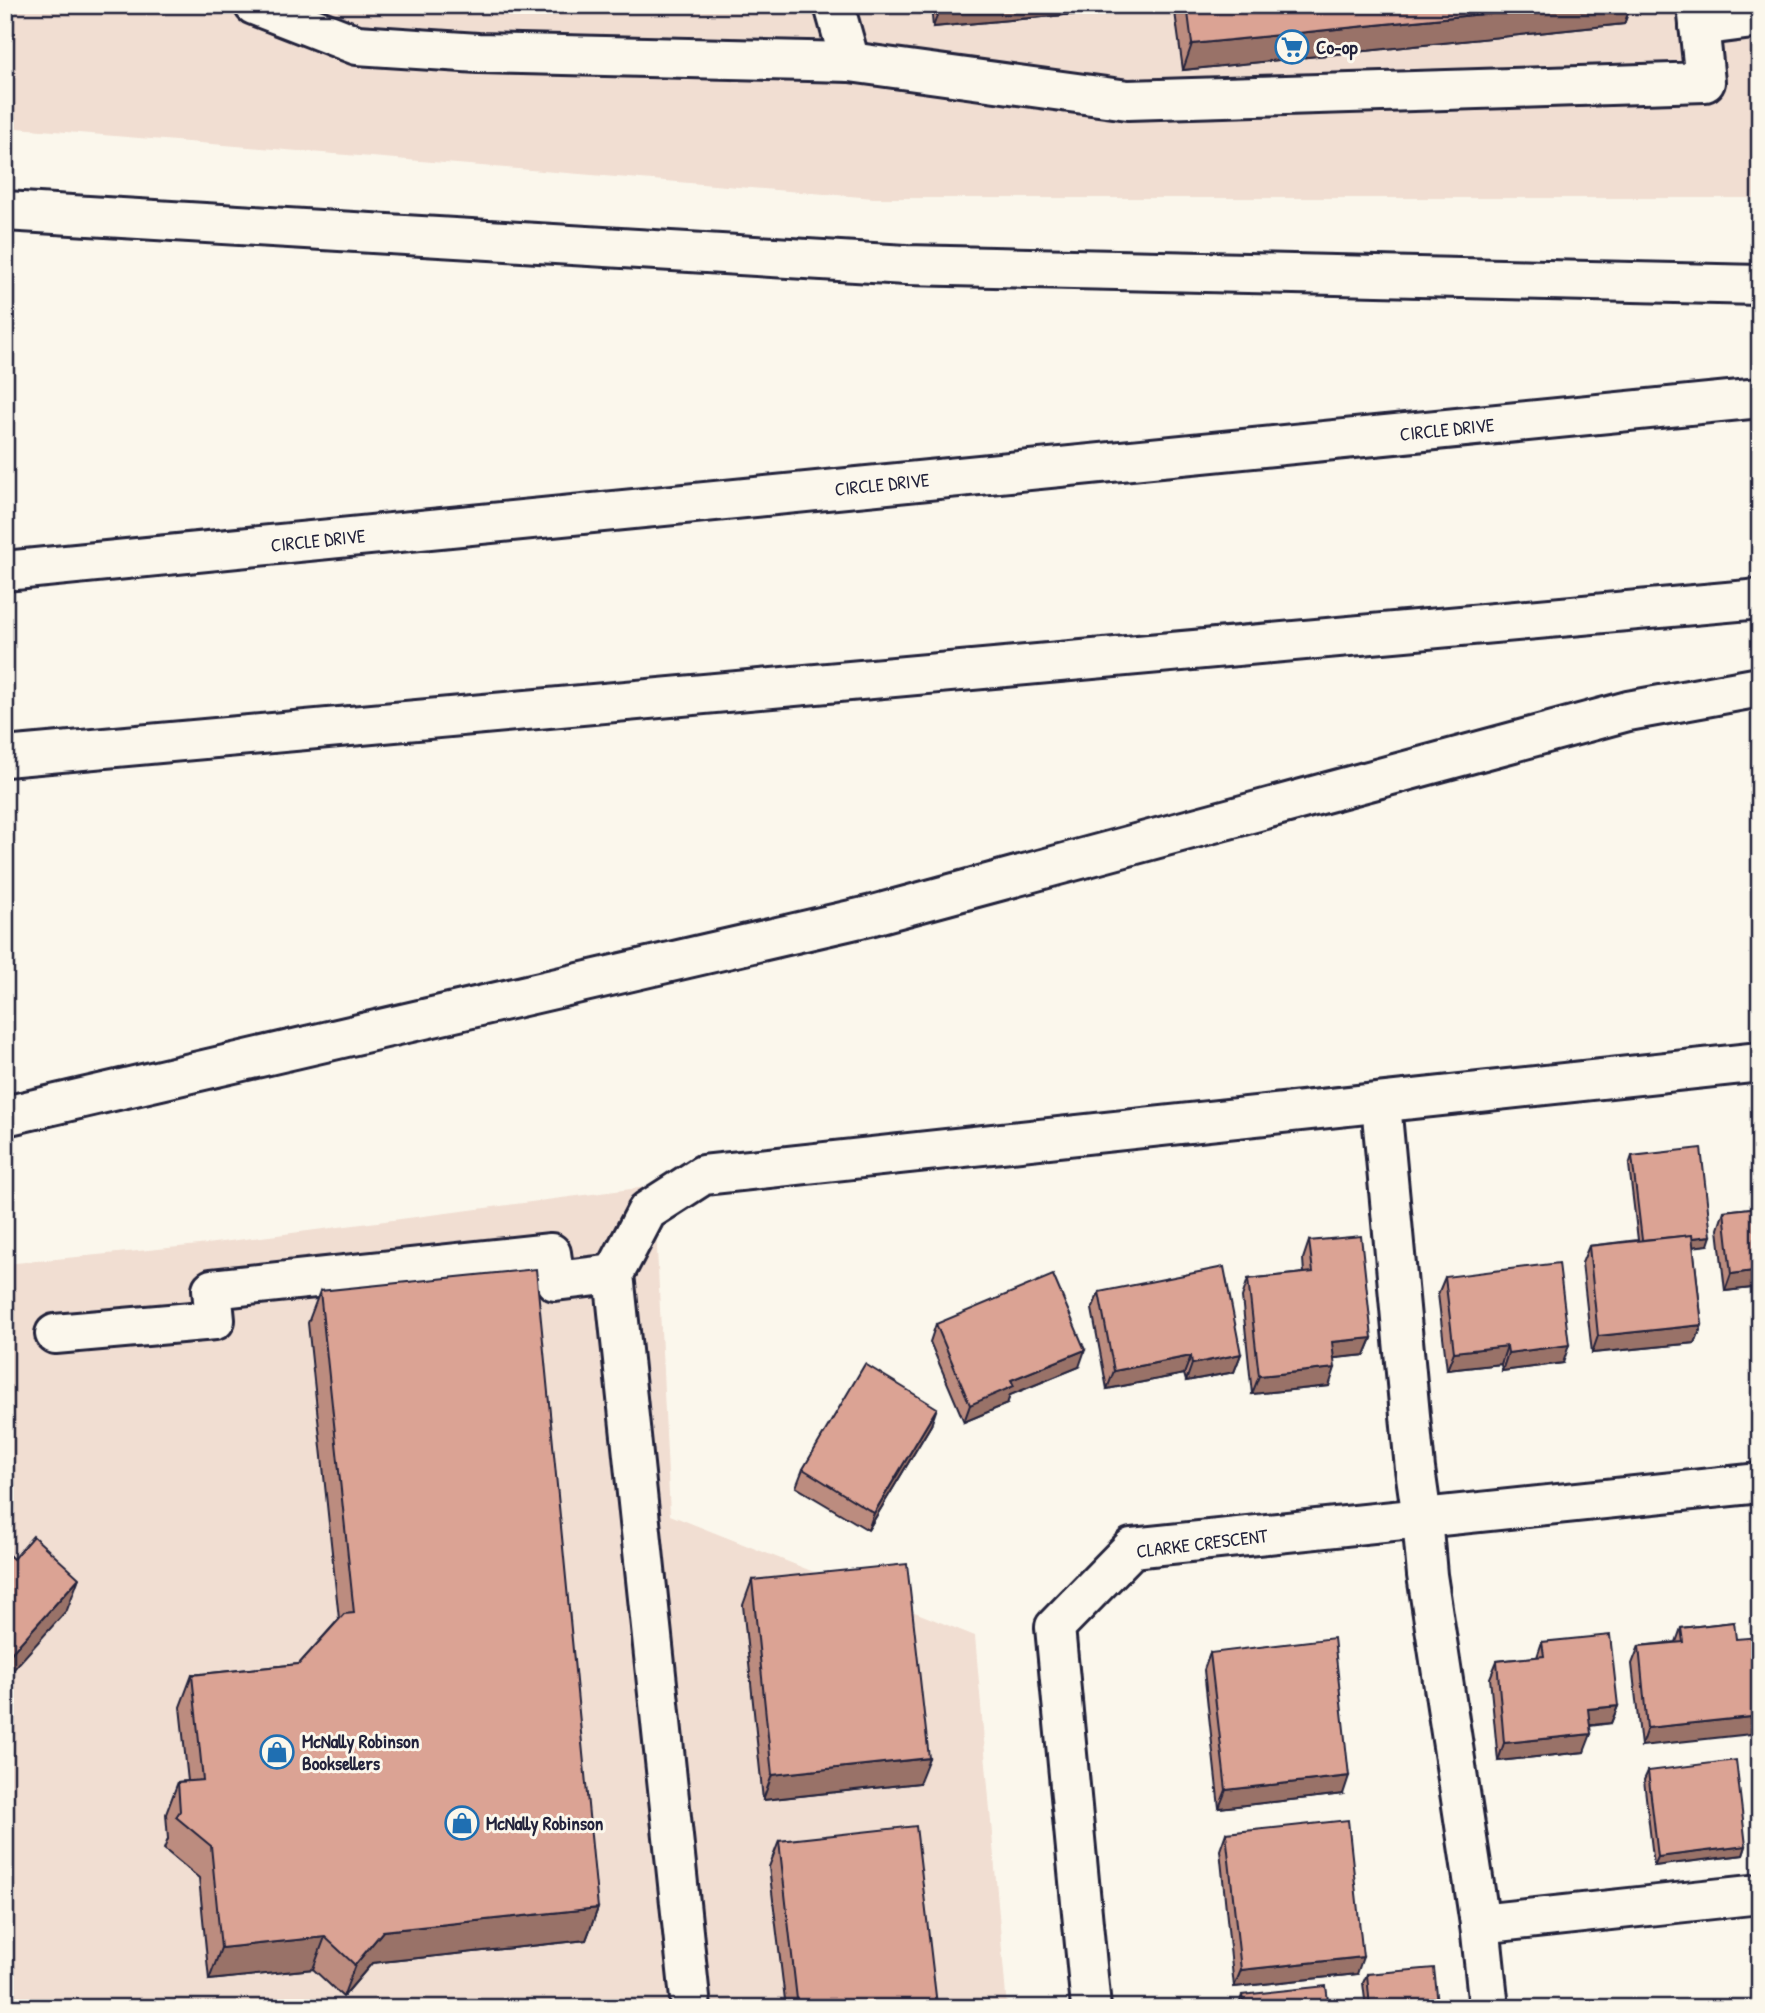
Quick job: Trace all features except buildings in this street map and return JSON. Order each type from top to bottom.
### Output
[{"type":"main road","points":[[254,5],[357,44],[478,53],[850,62],[1128,100],[1705,82],[1698,15],[1760,18]]},
{"type":"main road","points":[[834,5],[850,62]]},
{"type":"main road","points":[[5,211],[906,265],[1760,285]]},
{"type":"main road","name":"CIRCLE DRIVE","points":[[5,571],[1760,398]]},
{"type":"main road","points":[[5,757],[1760,599]]},
{"type":"main road","points":[[5,1116],[873,915],[1628,711],[1760,687]]},
{"type":"main road","points":[[691,2008],[614,1274],[647,1211],[703,1175],[1760,1062]]},
{"type":"main road","points":[[1381,1104],[1427,1575],[1480,1924],[1489,2008]]},
{"type":"main road","points":[[55,1334],[215,1320],[212,1289],[266,1283],[551,1253],[555,1281],[614,1274]]},
{"type":"main road","name":"CLARKE CRESCENT","points":[[1091,2008],[1055,1627],[1132,1548],[1760,1483]]},
{"type":"main road","points":[[1480,1924],[1760,1894]]},
{"type":"shaded area","points":[[5,5],[1756,5],[1760,42],[1760,198],[874,198],[5,127]]},
{"type":"shaded area","points":[[654,1186],[670,1515],[975,1636],[1007,2008],[5,2008],[5,1264],[199,1245]]},
{"type":"place","name":"Co-op","points":[[1292,47]]},
{"type":"place","name":"McNally Robinson Booksellers","points":[[277,1752]]},
{"type":"place","name":"McNally Robinson","points":[[462,1823]]}]
